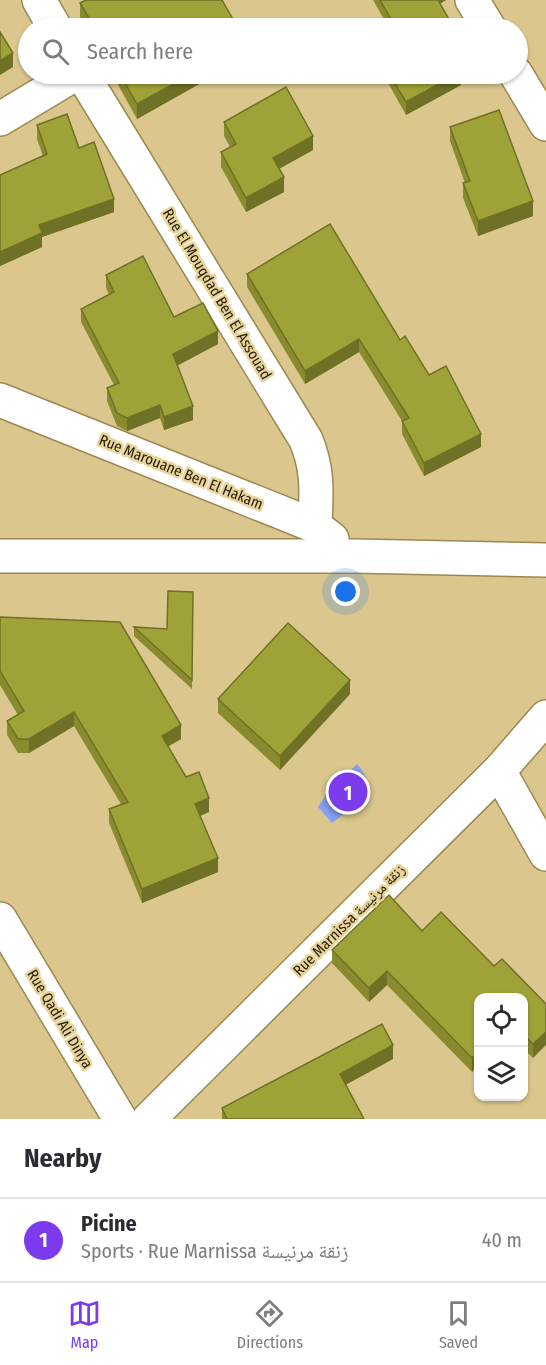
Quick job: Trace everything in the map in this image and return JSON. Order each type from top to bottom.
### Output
[{"type":"street","points":[[39,0],[49,18]]},
{"type":"street","points":[[472,0],[483,18]]},
{"type":"street","points":[[0,119],[58,84]]},
{"type":"street","name":"Rue El Mouqdad Ben El Assouad","points":[[88,84],[306,440],[314,460],[317,480],[315,526]]},
{"type":"street","points":[[522,84],[546,124]]},
{"type":"street","name":"Rue Marouane Ben El Hakam","points":[[0,400],[315,526],[355,556]]},
{"type":"street","points":[[0,556],[355,556],[546,560]]},
{"type":"street","name":"Rue Marnissa زنقة مرنيسة","points":[[150,1119],[499,771],[546,717]]},
{"type":"street","points":[[499,771],[546,854]]},
{"type":"street","name":"Rue Qadi Ali Dinya","points":[[0,920],[120,1119]]},
{"type":"water","points":[[357,764],[366,780],[367,798],[355,798],[350,803],[349,810],[332,823],[318,807],[325,796]]},
{"type":"building","points":[[86,0],[222,0],[232,18],[89,18],[80,3]]},
{"type":"building","points":[[380,0],[438,0],[448,18],[390,18]]},
{"type":"building","points":[[0,32],[13,53],[0,61]]},
{"type":"building","points":[[126,84],[174,84],[137,104]]},
{"type":"building","points":[[395,84],[439,84],[406,102]]},
{"type":"building","points":[[286,87],[313,136],[273,158],[284,177],[246,198],[221,152],[236,144],[224,122]]},
{"type":"building","points":[[499,110],[533,201],[478,221],[463,183],[470,181],[450,127]]},
{"type":"building","points":[[67,114],[79,148],[94,142],[114,199],[39,225],[42,233],[0,252],[0,175],[47,154],[37,125]]},
{"type":"building","points":[[330,224],[400,340],[405,336],[429,375],[446,366],[481,434],[424,463],[402,421],[409,418],[359,339],[305,371],[247,274]]},
{"type":"building","points":[[143,256],[174,317],[203,303],[218,331],[173,354],[193,406],[164,417],[160,405],[127,418],[117,413],[107,388],[119,383],[81,309],[114,292],[106,275]]},
{"type":"building","points":[[168,591],[193,592],[192,680],[134,627],[167,629]]},
{"type":"building","points":[[0,617],[120,622],[181,725],[162,736],[186,777],[199,772],[209,798],[195,804],[218,858],[142,889],[109,809],[128,802],[74,712],[29,739],[18,739],[7,721],[24,711],[0,671]]},
{"type":"building","points":[[288,623],[350,680],[280,756],[218,699]]},
{"type":"building","points":[[389,895],[422,931],[441,912],[494,966],[502,959],[546,1004],[546,1032],[533,1044],[528,1039],[528,993],[474,993],[474,1056],[472,1058],[387,971],[369,988],[332,950]]},
{"type":"building","points":[[382,1024],[393,1045],[340,1074],[364,1119],[227,1119],[222,1108]]},
{"type":"place","name":"Picine","points":[[348,792]]}]
